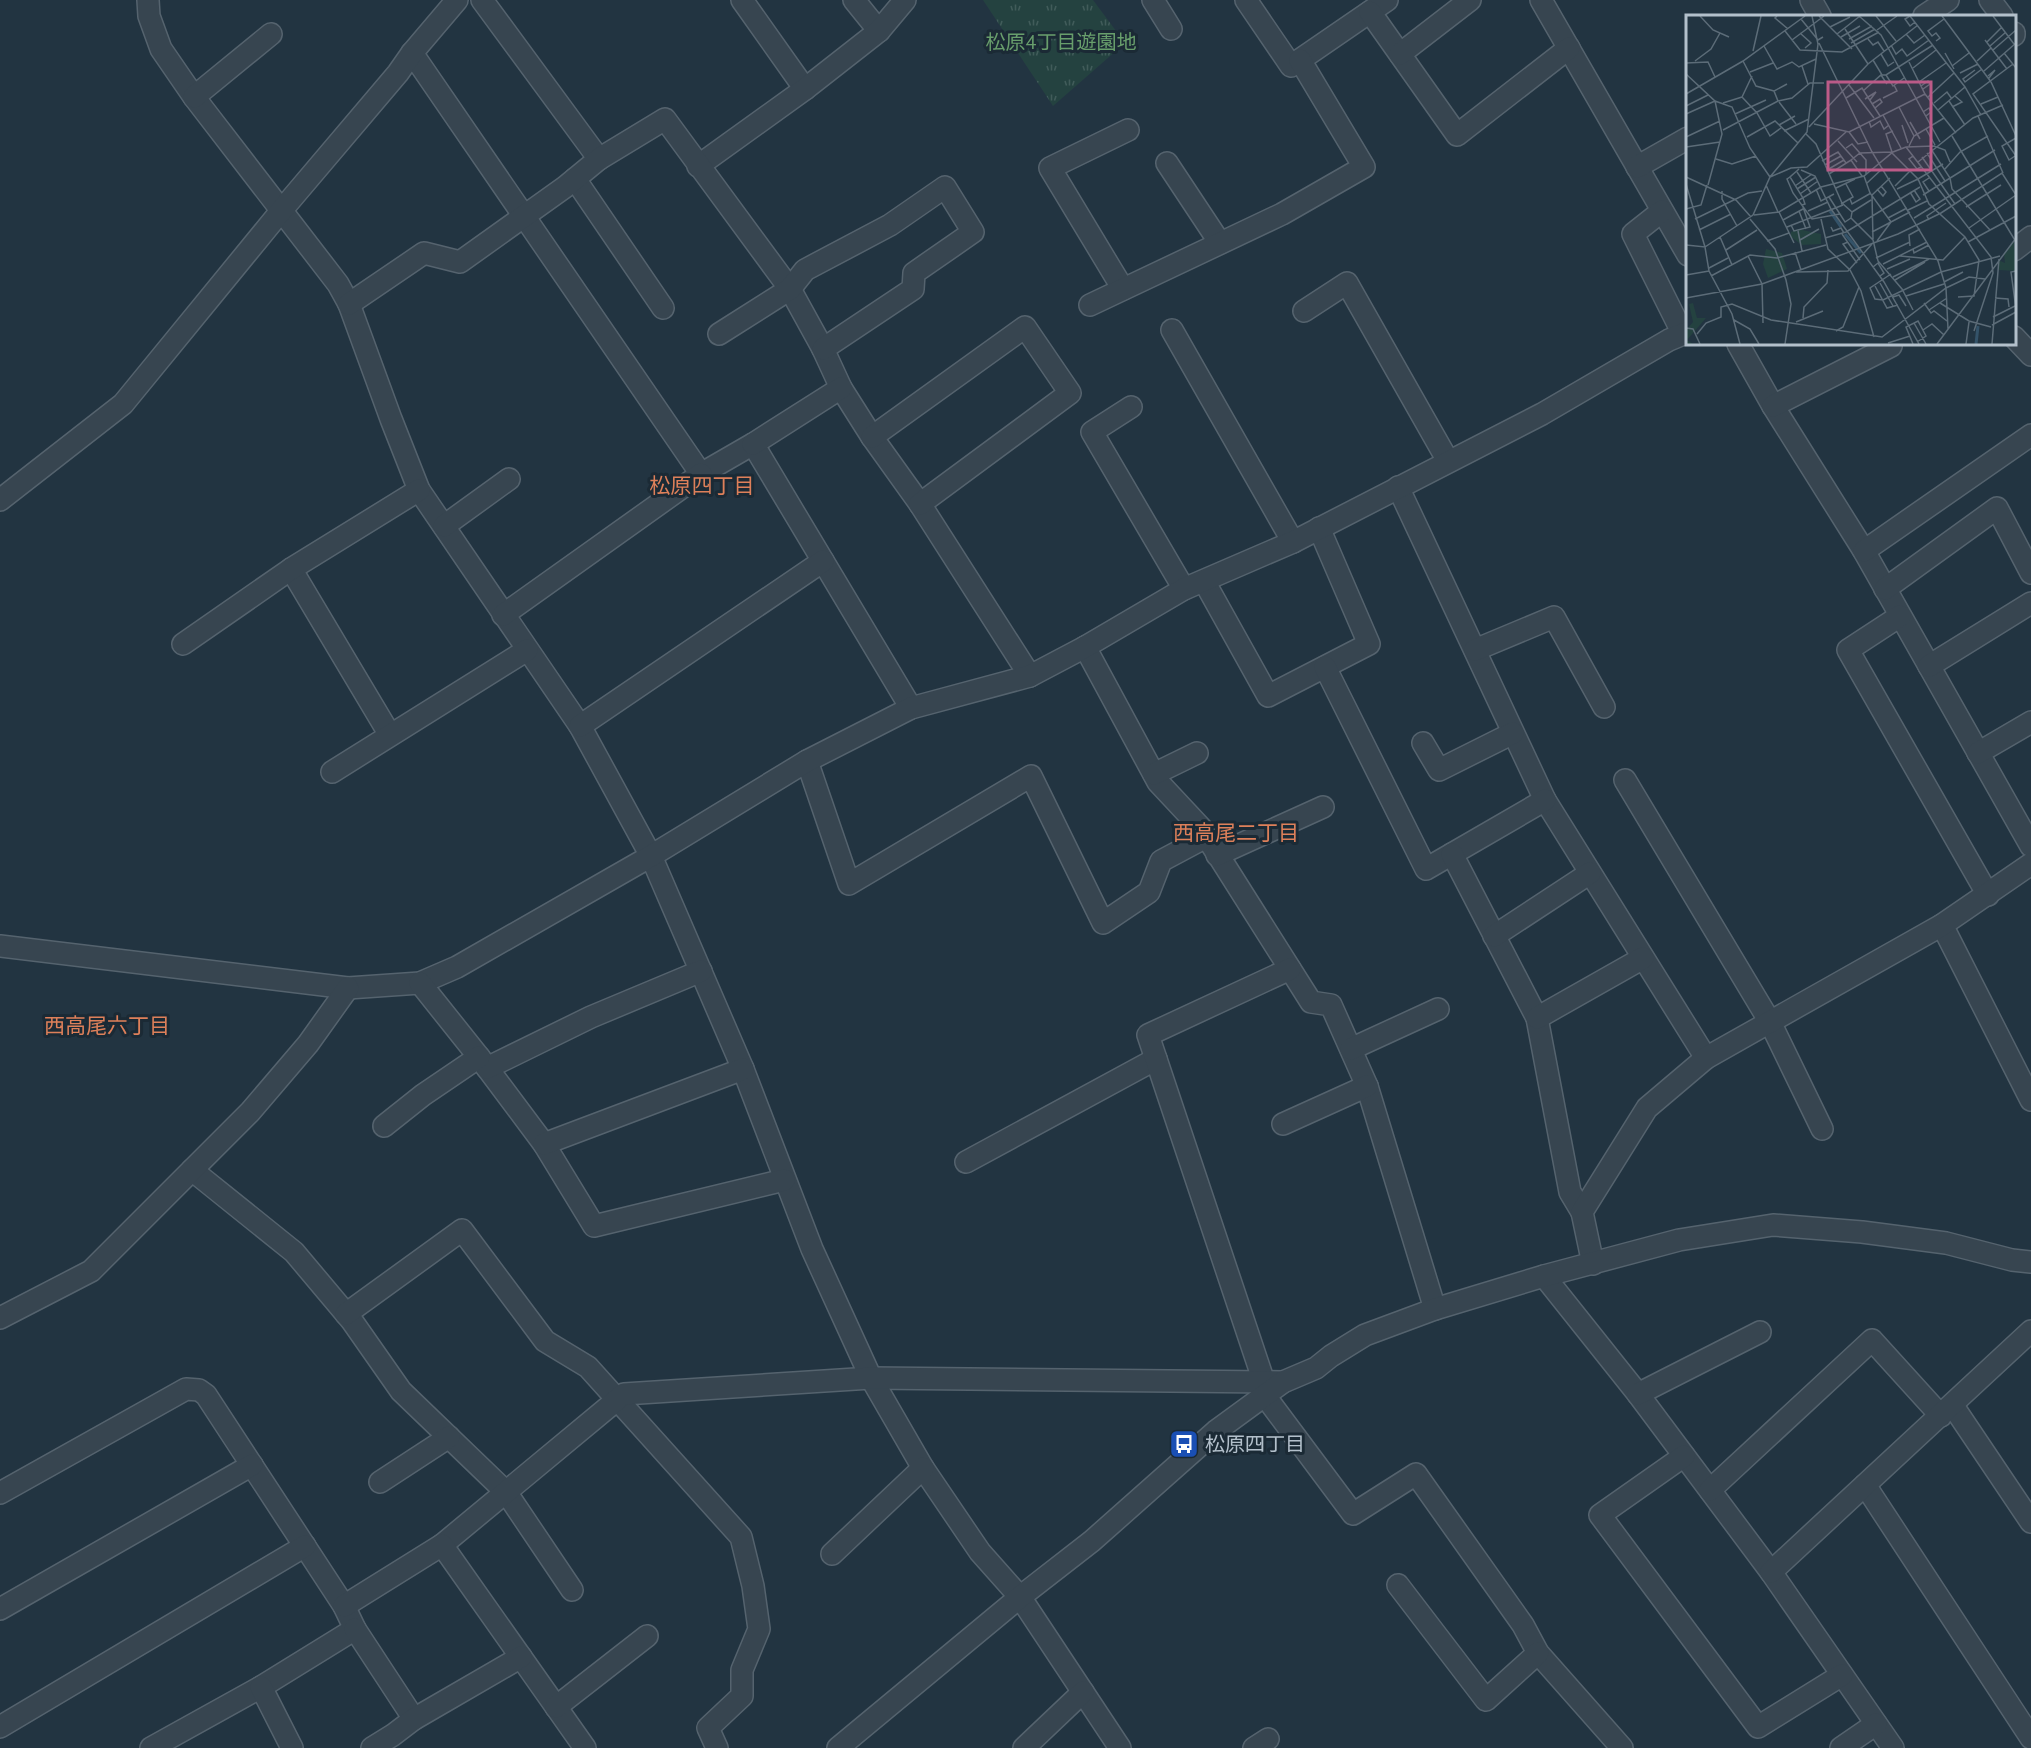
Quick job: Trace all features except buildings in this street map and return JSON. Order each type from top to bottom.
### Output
[{"type":"street","points":[[148,0],[149,16],[161,49],[194,97],[338,284],[349,304],[419,490],[580,726],[651,856],[743,1069],[812,1249],[871,1378],[923,1468],[980,1552],[1020,1597],[1120,1748]]},
{"type":"street","points":[[0,500],[123,404],[457,0]]},
{"type":"street","points":[[483,0],[599,159]]},
{"type":"street","points":[[742,0],[805,89]]},
{"type":"street","points":[[854,0],[879,31]]},
{"type":"street","points":[[698,166],[805,89],[879,31],[905,0]]},
{"type":"street","points":[[1152,0],[1171,29]]},
{"type":"street","points":[[1246,0],[1291,66],[1379,4],[1400,54],[1457,135],[1569,48]]},
{"type":"street","points":[[1400,54],[1470,0]]},
{"type":"street","points":[[1541,0],[1686,252]]},
{"type":"street","points":[[1811,0],[1819,15]]},
{"type":"street","points":[[1926,15],[1948,0]]},
{"type":"street","points":[[1990,0],[2001,15]]},
{"type":"street","points":[[194,97],[270,34]]},
{"type":"street","points":[[412,53],[701,474]]},
{"type":"street","points":[[1090,305],[1282,214],[1364,167],[1300,60]]},
{"type":"street","points":[[349,304],[424,253],[460,262],[524,217],[599,159],[664,119],[790,289],[842,388],[872,437],[920,504],[1030,676]]},
{"type":"street","points":[[1123,289],[1050,168],[1128,130]]},
{"type":"street","points":[[1637,167],[1686,139]]},
{"type":"street","points":[[1167,163],[1221,243]]},
{"type":"street","points":[[575,179],[663,308]]},
{"type":"street","points":[[719,334],[790,289],[805,270],[890,225],[945,187],[973,232],[914,273],[913,289],[823,349]]},
{"type":"street","points":[[0,946],[348,988],[420,983],[457,967],[651,856],[807,761],[910,708],[1030,676],[1194,585],[1293,542],[1542,414],[1685,333],[1633,234],[1662,211]]},
{"type":"street","points":[[2016,248],[2031,237]]},
{"type":"street","points":[[1304,311],[1347,283],[1448,461]]},
{"type":"street","points":[[872,437],[1025,327],[1070,393],[920,504]]},
{"type":"street","points":[[1172,330],[1293,542]]},
{"type":"street","points":[[2016,339],[2031,355]]},
{"type":"street","points":[[1739,345],[1773,406],[1864,551],[2031,846]]},
{"type":"street","points":[[1773,406],[1891,345]]},
{"type":"street","points":[[503,615],[701,474],[842,388]]},
{"type":"street","points":[[1131,407],[1092,432],[1268,696],[1369,644],[1319,528]]},
{"type":"street","points":[[1864,551],[2031,435]]},
{"type":"street","points":[[753,444],[910,708]]},
{"type":"street","points":[[444,526],[509,479]]},
{"type":"street","points":[[1398,487],[1545,800],[1706,1058]]},
{"type":"street","points":[[183,645],[291,569],[419,490]]},
{"type":"street","points":[[1885,589],[1997,508],[2031,573]]},
{"type":"street","points":[[580,726],[823,561]]},
{"type":"street","points":[[291,569],[390,735]]},
{"type":"street","points":[[1929,666],[2031,603]]},
{"type":"street","points":[[1900,616],[1848,650],[1988,895]]},
{"type":"street","points":[[1475,650],[1554,617],[1604,707]]},
{"type":"street","points":[[1085,647],[1158,782],[1201,828],[1311,1002],[1331,1005],[1367,1086],[1435,1309]]},
{"type":"street","points":[[332,772],[527,650]]},
{"type":"street","points":[[1325,667],[1426,869],[1545,800]]},
{"type":"street","points":[[1978,753],[2031,722]]},
{"type":"street","points":[[1423,742],[1439,770],[1513,733]]},
{"type":"street","points":[[1154,774],[1197,753]]},
{"type":"street","points":[[807,761],[849,884],[1031,776],[1103,923],[1149,892],[1161,861],[1206,837]]},
{"type":"street","points":[[1625,780],[1770,1022],[1822,1128]]},
{"type":"street","points":[[1217,855],[1323,807]]},
{"type":"street","points":[[1452,854],[1537,1018],[1570,1192],[1582,1212],[1593,1264]]},
{"type":"street","points":[[1582,1212],[1647,1108],[1706,1058],[1942,925],[2031,864]]},
{"type":"street","points":[[1494,936],[1590,873]]},
{"type":"street","points":[[1942,925],[2031,1100]]},
{"type":"street","points":[[1537,1018],[1643,958]]},
{"type":"street","points":[[1290,969],[1148,1035],[1271,1387],[1353,1514],[1416,1474],[1523,1625],[1538,1653],[1622,1748]]},
{"type":"street","points":[[384,1126],[423,1095],[483,1062],[700,970]]},
{"type":"street","points":[[420,983],[544,1144],[594,1226],[784,1180]]},
{"type":"street","points":[[0,1318],[91,1271],[265,1095],[308,1044],[348,988]]},
{"type":"street","points":[[1351,1049],[1438,1009]]},
{"type":"street","points":[[966,1162],[1156,1059]]},
{"type":"street","points":[[544,1144],[743,1069]]},
{"type":"street","points":[[1283,1124],[1367,1086]]},
{"type":"street","points":[[192,1170],[294,1252],[346,1314],[401,1391],[506,1492],[572,1590]]},
{"type":"street","points":[[838,1748],[1020,1597],[1092,1541],[1216,1431],[1271,1387],[1316,1368],[1365,1335],[1435,1309],[1544,1276],[1679,1240],[1773,1226],[1862,1232],[1946,1243],[2012,1260],[2031,1262]]},
{"type":"street","points":[[346,1314],[462,1230],[545,1341],[588,1367],[741,1537],[753,1586],[759,1629],[741,1670],[741,1696],[708,1728],[717,1748]]},
{"type":"street","points":[[1544,1276],[1638,1394],[1771,1572],[1893,1748]]},
{"type":"street","points":[[1771,1572],[2031,1331]]},
{"type":"street","points":[[1638,1394],[1760,1332]]},
{"type":"street","points":[[1710,1490],[1872,1340],[1947,1411],[2031,1522]]},
{"type":"street","points":[[344,1606],[442,1545],[624,1394],[871,1378],[1271,1387]]},
{"type":"street","points":[[0,1493],[186,1389],[199,1390],[206,1395],[305,1546],[344,1606],[355,1629],[414,1719]]},
{"type":"street","points":[[380,1482],[449,1437]]},
{"type":"street","points":[[1684,1456],[1600,1515],[1758,1727],[1842,1675]]},
{"type":"street","points":[[0,1609],[252,1465]]},
{"type":"street","points":[[832,1554],[923,1468]]},
{"type":"street","points":[[1865,1485],[2031,1738]]},
{"type":"street","points":[[442,1545],[585,1748]]},
{"type":"street","points":[[0,1727],[305,1546]]},
{"type":"street","points":[[1398,1585],[1486,1700],[1538,1653]]},
{"type":"street","points":[[151,1748],[261,1687],[355,1629]]},
{"type":"street","points":[[556,1707],[646,1636]]},
{"type":"street","points":[[372,1748],[397,1742],[414,1719],[521,1657]]},
{"type":"street","points":[[261,1687],[292,1748]]},
{"type":"street","points":[[1024,1748],[1083,1692]]},
{"type":"street","points":[[1840,1748],[1876,1724]]},
{"type":"green space","name":"松原4丁目遊園地","points":[[983,0],[1093,0],[1125,43],[1053,106]]},
{"type":"place","name":"松原四丁目","points":[[1184,1444]]},
{"type":"district","name":"松原四丁目","points":[[702,486]]},
{"type":"district","name":"西高尾二丁目","points":[[1236,833]]},
{"type":"district","name":"西高尾六丁目","points":[[107,1026]]}]
